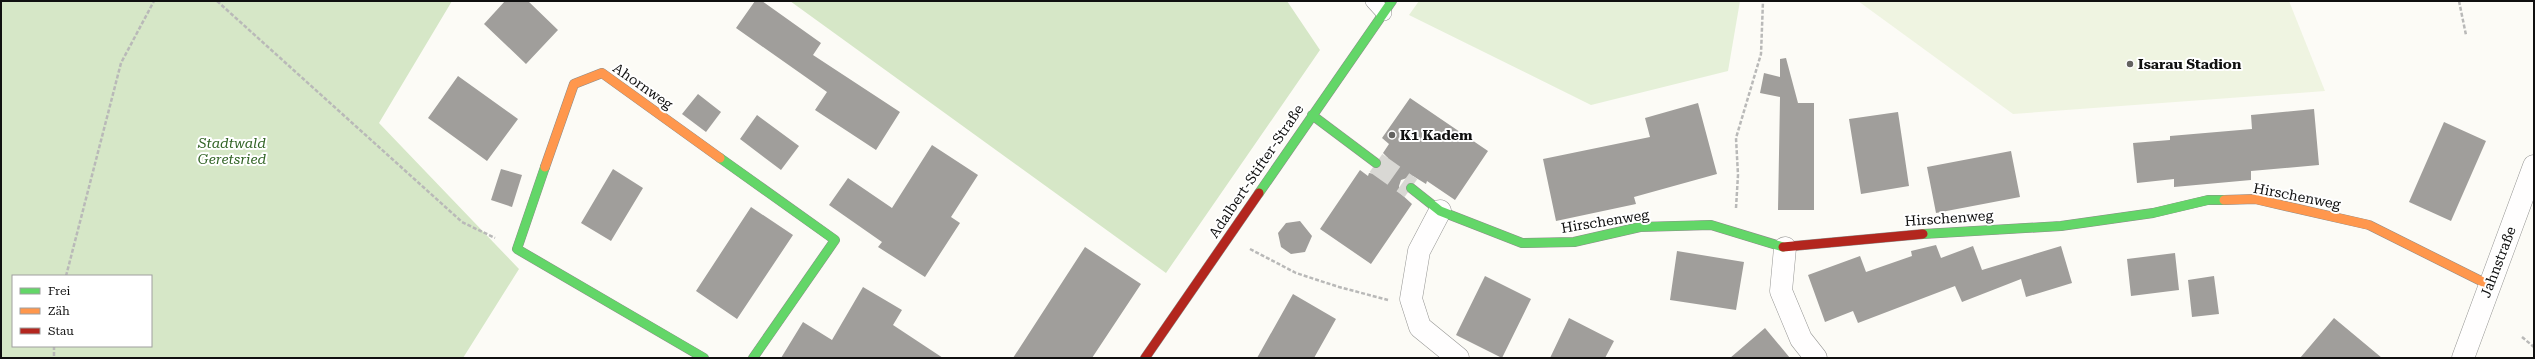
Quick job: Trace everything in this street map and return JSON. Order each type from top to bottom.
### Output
[{"type":"street","name":"Adalbert-Stifter-Straße","points":[[1145,358],[1392,1]]},
{"type":"street","name":"Ahornweg","points":[[517,249],[574,84],[602,73],[835,240],[753,358]]},
{"type":"street","points":[[1312,115],[1376,163]]},
{"type":"street","name":"Jahnstraße","points":[[2463,358],[2534,166]]},
{"type":"street","name":"Hirschenweg","points":[[1411,188],[1440,211],[1522,243],[1574,242],[1640,227],[1711,225],[1785,248],[1957,230],[2061,226],[2153,213],[2208,200],[2255,199],[2369,225],[2489,285]]},
{"type":"street","points":[[1440,211],[1419,251],[1411,298],[1420,327],[1458,358]]},
{"type":"street","points":[[1785,248],[1781,291],[1801,339],[1816,358]]},
{"type":"street","points":[[517,249],[704,358]]},
{"type":"lane","points":[[1373,1],[1384,13]]},
{"type":"path","points":[[66,275],[121,63],[154,1]]},
{"type":"path","points":[[217,1],[462,222],[517,249]]},
{"type":"path","points":[[1734,232],[1738,175],[1736,138],[1761,54],[1763,1]]},
{"type":"path","points":[[2459,1],[2466,35]]},
{"type":"path","points":[[1228,237],[1296,273],[1322,282],[1385,301],[1411,298]]},
{"type":"path","points":[[2522,337],[2534,347]]},
{"type":"path","points":[[54,347],[54,358]]},
{"type":"green space","name":"Stadtwald Geretsried","points":[[1,1],[452,1],[379,123],[519,269],[463,358],[1,358]]},
{"type":"green space","points":[[790,1],[1287,1],[1320,50],[1166,273]]},
{"type":"green space","points":[[1419,1],[1740,1],[1728,71],[1591,105],[1409,15]]},
{"type":"green space","name":"Isarau Stadion","points":[[1858,1],[2289,1],[2325,91],[2013,114]]},
{"type":"building","points":[[505,1],[528,1],[558,30],[526,64],[484,24]]},
{"type":"building","points":[[755,1],[762,1],[821,43],[813,55],[900,112],[876,150],[815,110],[827,92],[736,28]]},
{"type":"building","points":[[1786,58],[1798,103],[1814,103],[1814,210],[1778,210],[1780,97],[1760,93],[1764,73],[1780,77],[1780,59]]},
{"type":"building","points":[[458,76],[518,119],[487,161],[428,118]]},
{"type":"building","points":[[698,94],[721,112],[706,132],[682,114]]},
{"type":"building","points":[[1410,98],[1488,151],[1455,200],[1427,181],[1426,184],[1413,176],[1401,180],[1399,186],[1400,193],[1412,204],[1371,264],[1320,229],[1360,170],[1368,176],[1369,173],[1381,175],[1386,170],[1388,158],[1383,153],[1389,144],[1382,138]]},
{"type":"building","points":[[1698,103],[1717,174],[1634,197],[1636,204],[1556,221],[1543,159],[1650,137],[1645,118]]},
{"type":"building","points":[[2314,109],[2319,165],[2251,171],[2251,180],[2174,187],[2174,179],[2137,183],[2133,143],[2170,140],[2170,136],[2252,129],[2251,115]]},
{"type":"building","points":[[1898,112],[1909,186],[1861,194],[1849,119]]},
{"type":"building","points":[[757,115],[799,146],[781,170],[740,139]]},
{"type":"building","points":[[2444,122],[2486,141],[2451,221],[2409,202]]},
{"type":"building","points":[[932,145],[978,175],[951,217],[960,223],[925,277],[878,247],[882,242],[829,205],[848,178],[892,208]]},
{"type":"building","points":[[2011,151],[2020,197],[1936,213],[1927,167]]},
{"type":"building","points":[[501,169],[522,175],[512,207],[491,200]]},
{"type":"building","points":[[613,169],[643,188],[611,241],[581,223]]},
{"type":"building","points":[[751,207],[793,235],[737,319],[696,291]]},
{"type":"building","points":[[1300,221],[1312,236],[1305,252],[1291,254],[1281,247],[1278,233],[1286,223]]},
{"type":"building","points":[[1936,245],[1941,258],[1973,246],[1982,270],[2061,246],[2072,283],[2026,297],[2021,279],[1962,302],[1955,286],[1858,323],[1853,311],[1825,322],[1808,275],[1860,256],[1866,272],[1912,256],[1911,251]]},
{"type":"building","points":[[1085,247],[1141,284],[1092,358],[1013,358]]},
{"type":"building","points":[[1677,251],[1744,262],[1736,310],[1670,300]]},
{"type":"building","points":[[2175,253],[2179,290],[2131,296],[2127,259]]},
{"type":"building","points":[[1485,276],[1531,299],[1502,358],[1456,335]]},
{"type":"building","points":[[2214,276],[2219,314],[2192,317],[2188,280]]},
{"type":"building","points":[[863,287],[902,310],[893,325],[943,358],[781,358],[803,322],[832,340]]},
{"type":"building","points":[[1293,294],[1336,319],[1314,358],[1257,358]]},
{"type":"building","points":[[1569,318],[1614,341],[1605,358],[1550,358]]},
{"type":"building","points":[[2334,318],[2382,358],[2300,358]]},
{"type":"building","points":[[1765,328],[1790,358],[1730,358]]},
{"type":"tunnel","points":[[1376,163],[1411,188]]},
{"type":"traffic: fast","points":[[1259,193],[1392,1]]},
{"type":"traffic: fast","points":[[1312,115],[1376,163]]},
{"type":"traffic: fast","points":[[720,158],[835,240],[753,358]]},
{"type":"traffic: fast","points":[[545,167],[517,249],[704,358]]},
{"type":"traffic: fast","points":[[1411,188],[1440,211],[1522,243],[1574,242],[1640,227],[1711,225],[1783,247]]},
{"type":"traffic: fast","points":[[1923,234],[2061,226],[2153,213],[2208,200],[2224,200]]},
{"type":"traffic: slow","points":[[545,167],[574,84],[602,73],[720,158]]},
{"type":"traffic: slow","points":[[2224,200],[2255,199],[2369,225],[2489,285]]},
{"type":"traffic: jam","points":[[1145,358],[1259,193]]},
{"type":"traffic: jam","points":[[1783,247],[1923,234]]},
{"type":"place","name":"Isarau Stadion","points":[[2130,64]]},
{"type":"place","name":"K1 Kadem","points":[[1392,135]]}]
